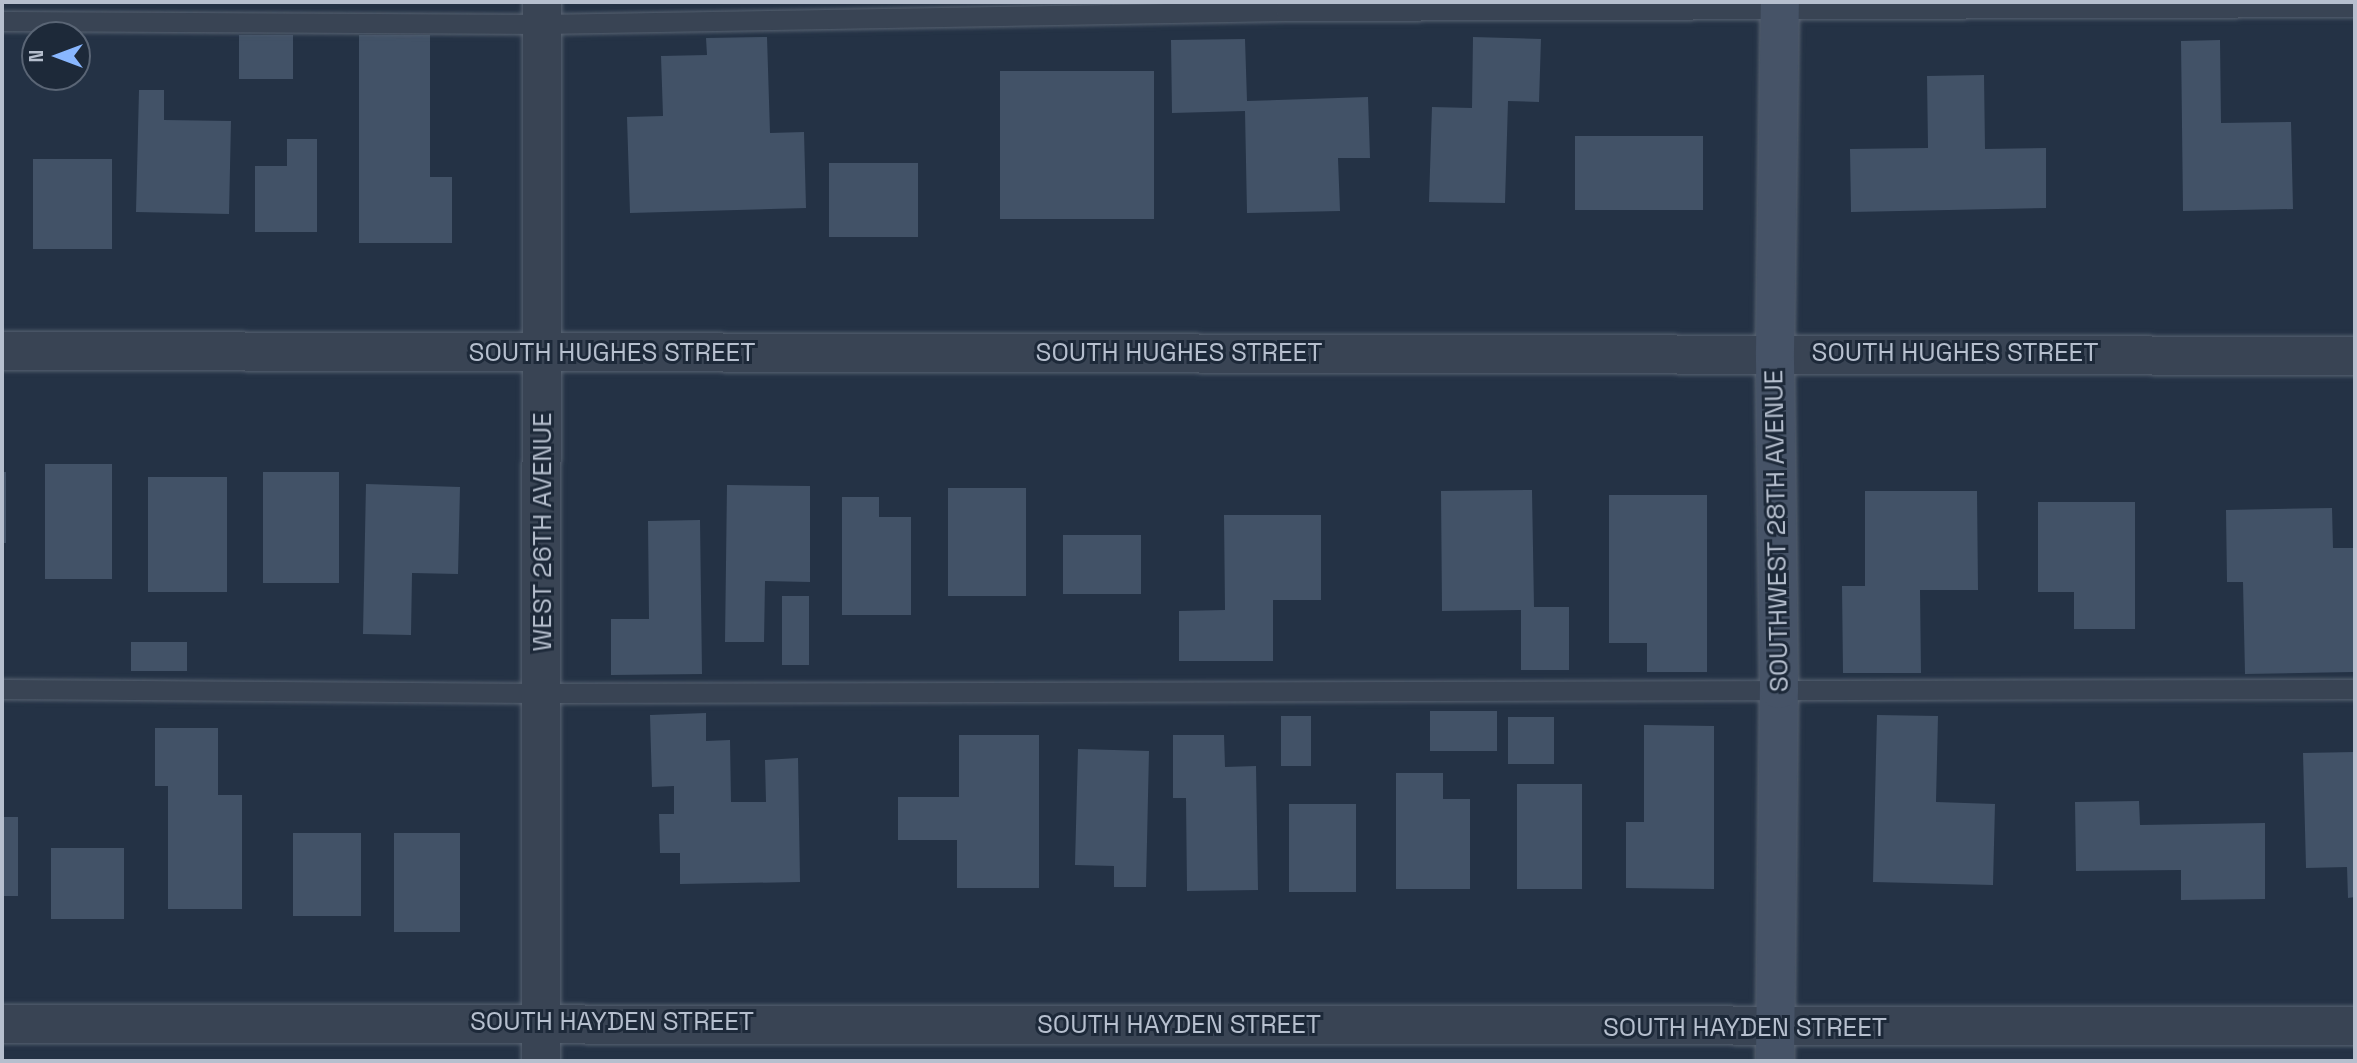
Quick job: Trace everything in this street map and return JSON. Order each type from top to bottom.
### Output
[{"type":"main road","name":"SOUTHWEST 28TH AVENUE","points":[[1775,1045],[1779,689],[1775,351],[1781,6]]},
{"type":"street","name":"WEST 26TH AVENUE","points":[[541,1061],[542,13]]},
{"type":"street","name":"SOUTH HUGHES STREET","points":[[2,351],[543,354],[1775,351],[2355,356]]},
{"type":"street","name":"SOUTH HAYDEN STREET","points":[[2,1024],[541,1022],[1775,1045],[2355,1027]]},
{"type":"lane","points":[[2,21],[542,13],[1299,11],[1781,6],[2355,7]]},
{"type":"lane","points":[[2,689],[542,693],[2355,689]]},
{"type":"building","points":[[239,35],[293,35],[293,79],[239,79]]},
{"type":"building","points":[[359,35],[430,35],[430,177],[452,177],[452,243],[359,243]]},
{"type":"building","points":[[767,37],[770,133],[804,132],[806,208],[630,213],[627,117],[663,116],[661,56],[707,55],[706,38]]},
{"type":"building","points":[[1473,37],[1541,39],[1539,102],[1508,101],[1505,203],[1429,202],[1432,107],[1472,108]]},
{"type":"building","points":[[1245,39],[1247,101],[1368,97],[1370,158],[1338,158],[1340,211],[1247,213],[1245,111],[1172,113],[1171,40]]},
{"type":"building","points":[[2220,40],[2221,123],[2291,122],[2293,209],[2183,211],[2181,41]]},
{"type":"building","points":[[1000,71],[1154,71],[1154,219],[1000,219]]},
{"type":"building","points":[[1984,75],[1985,149],[2046,148],[2046,208],[1851,212],[1850,149],[1928,148],[1927,76]]},
{"type":"building","points":[[139,90],[164,90],[164,120],[231,121],[229,214],[136,212]]},
{"type":"building","points":[[1575,136],[1703,136],[1703,210],[1575,210]]},
{"type":"building","points":[[287,139],[317,139],[317,232],[255,232],[255,166],[287,166]]},
{"type":"building","points":[[33,159],[112,159],[112,249],[33,249]]},
{"type":"building","points":[[829,163],[918,163],[918,237],[829,237]]},
{"type":"building","points":[[45,464],[112,464],[112,579],[45,579]]},
{"type":"building","points":[[2,472],[6,472],[6,543],[2,543]]},
{"type":"building","points":[[263,472],[339,472],[339,583],[263,583]]},
{"type":"building","points":[[148,477],[227,477],[227,592],[148,592]]},
{"type":"building","points":[[366,484],[460,487],[458,574],[412,573],[411,635],[363,634]]},
{"type":"building","points":[[727,485],[810,486],[810,582],[765,581],[764,642],[725,642]]},
{"type":"building","points":[[948,488],[1026,488],[1026,596],[948,596]]},
{"type":"building","points":[[1532,490],[1534,607],[1569,607],[1569,670],[1521,670],[1521,610],[1442,611],[1441,491]]},
{"type":"building","points":[[1865,491],[1977,491],[1978,590],[1920,590],[1921,673],[1843,673],[1842,586],[1865,586]]},
{"type":"building","points":[[1609,495],[1707,495],[1707,672],[1647,672],[1647,643],[1609,643]]},
{"type":"building","points":[[842,497],[879,497],[879,517],[911,517],[911,615],[842,615]]},
{"type":"building","points":[[2038,502],[2135,502],[2135,629],[2074,629],[2074,592],[2038,592]]},
{"type":"building","points":[[2332,508],[2333,548],[2355,548],[2355,672],[2245,674],[2243,582],[2227,582],[2226,510]]},
{"type":"building","points":[[1224,515],[1321,515],[1321,600],[1273,600],[1273,661],[1179,661],[1179,611],[1225,610]]},
{"type":"building","points":[[700,520],[702,674],[611,675],[611,619],[649,619],[648,521]]},
{"type":"building","points":[[1063,535],[1141,535],[1141,594],[1063,594]]},
{"type":"building","points":[[782,596],[809,596],[809,665],[782,665]]},
{"type":"building","points":[[131,642],[187,642],[187,671],[131,671]]},
{"type":"building","points":[[1430,711],[1497,711],[1497,751],[1430,751]]},
{"type":"building","points":[[706,713],[706,741],[730,740],[731,802],[766,802],[765,760],[798,758],[800,882],[680,884],[680,853],[660,853],[659,814],[674,814],[674,786],[652,787],[650,715]]},
{"type":"building","points":[[1877,715],[1938,716],[1936,802],[1995,804],[1993,885],[1873,882]]},
{"type":"building","points":[[1281,716],[1311,716],[1311,766],[1281,766]]},
{"type":"building","points":[[1508,717],[1554,717],[1554,764],[1508,764]]},
{"type":"building","points":[[1644,725],[1714,726],[1714,889],[1626,888],[1626,822],[1644,822]]},
{"type":"building","points":[[155,728],[218,728],[218,795],[242,795],[242,909],[168,909],[168,786],[155,786]]},
{"type":"building","points":[[959,735],[1039,735],[1039,888],[957,888],[957,840],[898,840],[898,797],[959,797]]},
{"type":"building","points":[[1173,735],[1224,735],[1225,767],[1256,766],[1258,890],[1187,891],[1186,798],[1173,798]]},
{"type":"building","points":[[1078,749],[1149,751],[1146,887],[1114,887],[1114,866],[1075,865]]},
{"type":"building","points":[[2355,752],[2355,897],[2348,898],[2347,867],[2306,868],[2303,753]]},
{"type":"building","points":[[1396,773],[1443,773],[1443,799],[1470,799],[1470,889],[1396,889]]},
{"type":"building","points":[[1517,784],[1582,784],[1582,889],[1517,889]]},
{"type":"building","points":[[2139,801],[2140,825],[2265,823],[2265,899],[2181,900],[2181,870],[2076,871],[2075,802]]},
{"type":"building","points":[[1289,804],[1356,804],[1356,892],[1289,892]]},
{"type":"building","points":[[2,817],[18,817],[18,896],[2,896]]},
{"type":"building","points":[[293,833],[361,833],[361,916],[293,916]]},
{"type":"building","points":[[394,833],[460,833],[460,932],[394,932]]},
{"type":"building","points":[[51,848],[124,848],[124,919],[51,919]]}]
